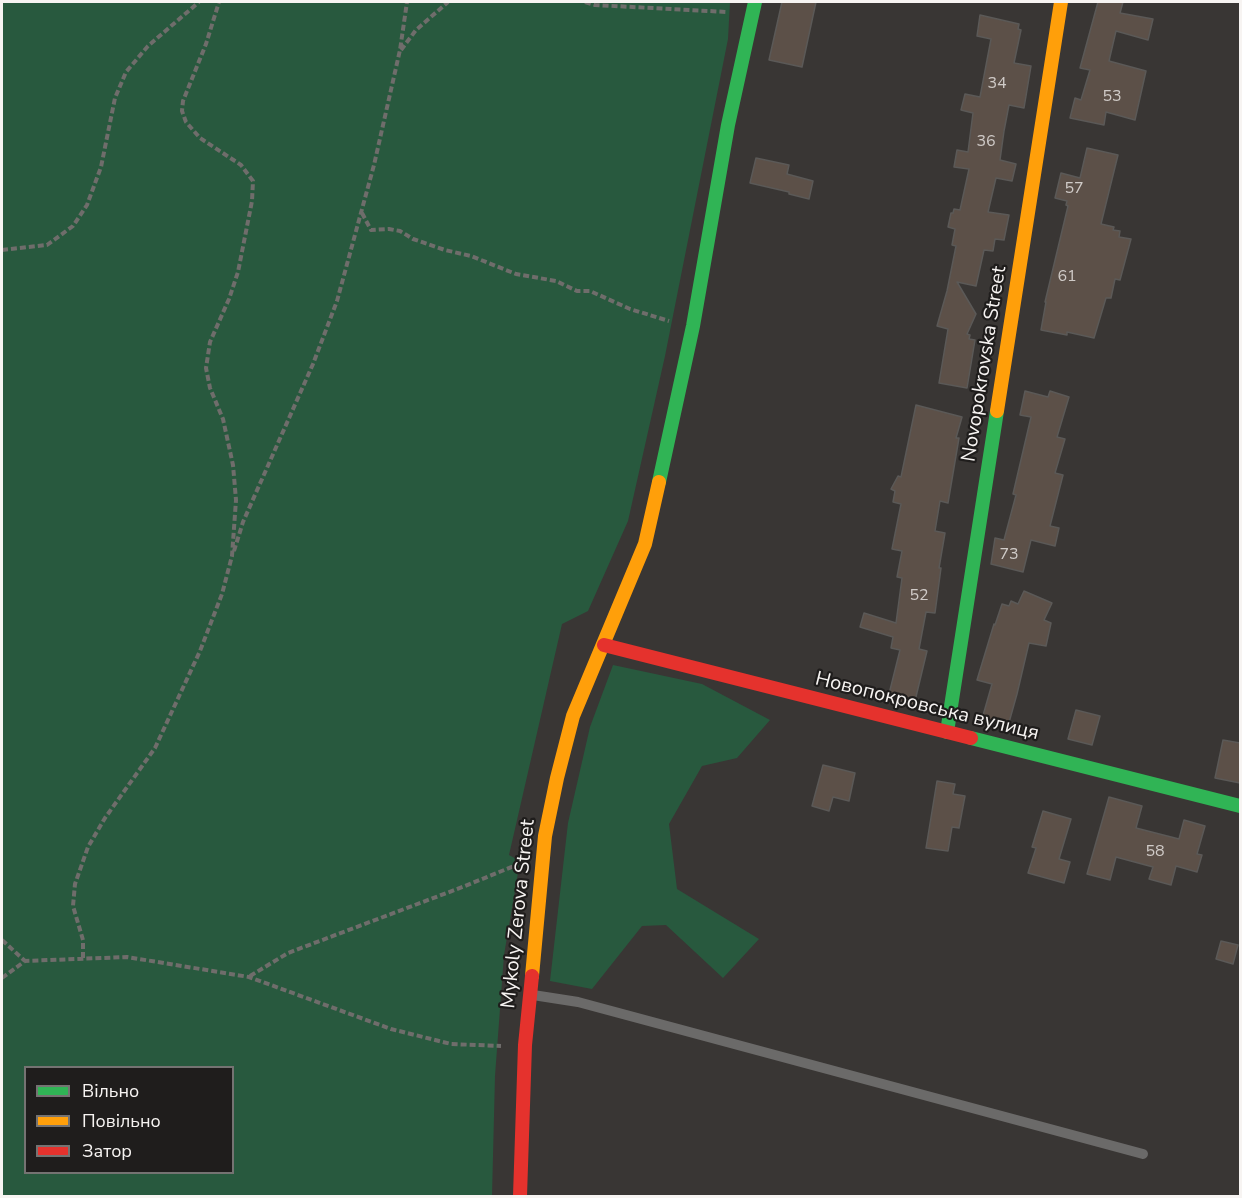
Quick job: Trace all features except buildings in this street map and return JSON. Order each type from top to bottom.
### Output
[{"type":"street","name":"Novopokrovska Street","points":[[947,732],[1061,2]]},
{"type":"street","points":[[604,645],[645,544],[693,326],[728,125],[754,7]]},
{"type":"street","name":"Новопокровська вулиця","points":[[604,645],[1240,806]]},
{"type":"street","name":"Mykoly Zerova Street","points":[[520,1197],[525,1046],[546,836],[557,778],[573,717],[604,645]]},
{"type":"lane","points":[[530,995],[578,1002],[1143,1154]]},
{"type":"path","points":[[2,250],[47,245],[73,226],[87,205],[102,167],[115,98],[126,72],[148,46],[199,2]]},
{"type":"path","points":[[219,2],[206,44],[183,101],[182,111],[186,122],[200,138],[242,165],[253,180],[252,201],[238,272],[210,342],[206,368],[210,388],[223,419],[233,465],[236,500],[232,556]]},
{"type":"path","points":[[84,958],[83,940],[73,906],[75,884],[88,847],[105,818],[155,748],[200,651],[222,594],[243,522],[283,436],[325,335],[362,212],[400,50],[407,2]]},
{"type":"path","points":[[400,50],[416,30],[448,2]]},
{"type":"path","points":[[585,2],[595,5],[682,11],[754,7]]},
{"type":"path","points":[[362,212],[371,230],[400,231],[413,239],[471,256],[516,274],[556,281],[577,291],[590,291],[653,317],[693,326]]},
{"type":"path","points":[[249,977],[288,953],[475,882],[514,866],[522,859]]},
{"type":"path","points":[[2,940],[25,961]]},
{"type":"path","points":[[2,978],[25,961],[127,957],[249,977],[391,1029],[451,1044],[525,1046]]},
{"type":"green space","points":[[2,2],[730,2],[728,39],[665,356],[628,521],[588,611],[562,624],[509,855],[520,861],[504,955],[495,1076],[492,1196],[2,1196]]},
{"type":"green space","points":[[613,665],[702,684],[770,720],[737,758],[702,766],[669,824],[677,889],[759,939],[723,978],[666,925],[642,926],[592,989],[550,981],[568,823],[590,727]]},
{"type":"traffic: fast","points":[[659,482],[693,326],[728,125],[755,2]]},
{"type":"traffic: fast","points":[[947,732],[997,411]]},
{"type":"traffic: fast","points":[[971,738],[1240,806]]},
{"type":"traffic: slow","points":[[997,411],[1061,2]]},
{"type":"traffic: slow","points":[[532,976],[545,836],[557,778],[573,716],[645,544],[659,482]]},
{"type":"traffic: jam","points":[[604,645],[971,738]]},
{"type":"traffic: jam","points":[[520,1196],[525,1045],[532,976]]}]
